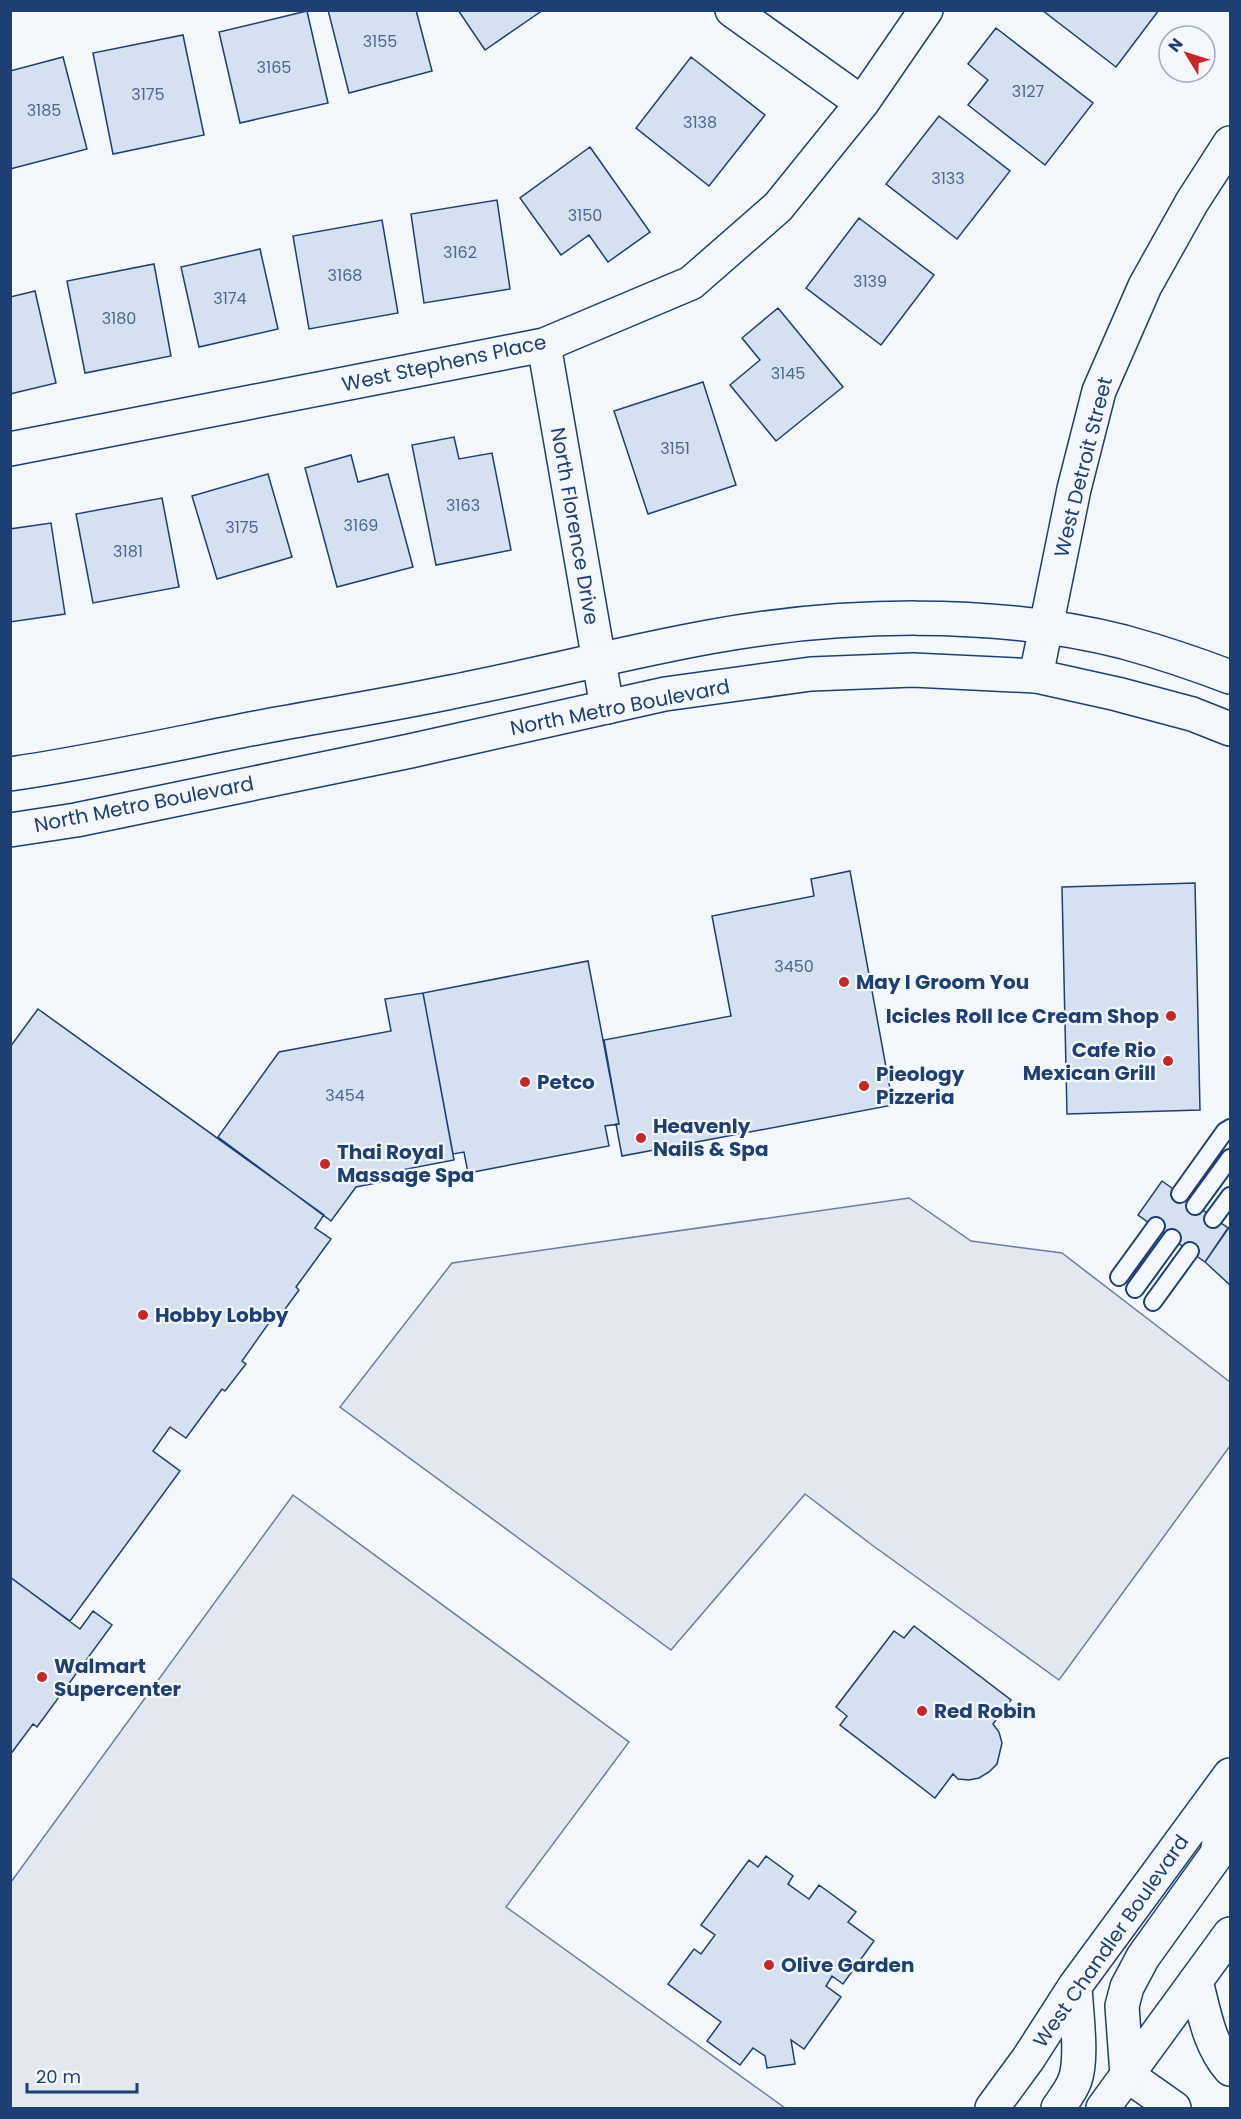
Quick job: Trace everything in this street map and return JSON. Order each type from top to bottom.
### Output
[{"type":"street","points":[[732,10],[862,103]]},
{"type":"street","name":"West Stephens Place","points":[[10,449],[544,345],[692,283],[778,207],[862,103],[926,10]]},
{"type":"street","name":"West Detroit Street","points":[[1036,676],[1044,627],[1074,489],[1099,391],[1145,286],[1192,202],[1230,143]]},
{"type":"street","name":"North Florence Drive","points":[[544,345],[607,707]]},
{"type":"street","points":[[10,774],[65,766],[446,693],[711,637],[869,618],[966,620],[1044,627],[1122,642],[1230,677]]},
{"type":"street","name":"North Metro Boulevard","points":[[10,830],[87,817],[410,751],[665,694],[811,674],[913,669],[1036,676],[1192,714],[1230,729]]},
{"type":"street","points":[[1174,2109],[1127,2075],[1122,2006],[1127,1987],[1143,1957],[1217,1854],[1230,1776]]},
{"type":"street","name":"West Chandler Boulevard","points":[[992,2109],[1028,2059],[1075,1986],[1230,1776]]},
{"type":"street","points":[[1104,2109],[1230,1934]]},
{"type":"street","points":[[1196,1982],[1208,2030],[1222,2059],[1230,2069]]},
{"type":"street","points":[[1058,2109],[1076,2078],[1078,2063],[1075,1986]]},
{"type":"lane","points":[[1180,1194],[1224,1131],[1230,1128]]},
{"type":"lane","points":[[1195,1206],[1230,1158]]},
{"type":"lane","points":[[1213,1219],[1230,1196]]},
{"type":"lane","points":[[1119,1277],[1156,1226]]},
{"type":"lane","points":[[1135,1289],[1172,1238]]},
{"type":"lane","points":[[1153,1302],[1190,1251]]},
{"type":"shaded area","points":[[909,1198],[971,1241],[1062,1253],[1230,1382],[1230,1446],[1059,1680],[805,1494],[671,1650],[340,1407],[452,1263]]},
{"type":"shaded area","points":[[293,1495],[629,1742],[506,1907],[785,2108],[11,2108],[11,1882]]},
{"type":"building","points":[[328,10],[416,10],[432,71],[349,93]]},
{"type":"building","points":[[458,10],[543,10],[485,50]]},
{"type":"building","points":[[1042,10],[1159,10],[1116,67]]},
{"type":"building","points":[[307,11],[328,103],[240,123],[219,32]]},
{"type":"building","points":[[996,28],[1093,103],[1045,165],[968,105],[988,80],[968,64]]},
{"type":"building","points":[[183,35],[204,135],[113,154],[93,53]]},
{"type":"building","points":[[63,57],[87,149],[10,169],[10,71]]},
{"type":"building","points":[[691,57],[765,115],[709,186],[636,128]]},
{"type":"building","points":[[939,116],[1010,171],[957,239],[886,184]]},
{"type":"building","points":[[590,147],[650,232],[608,262],[589,235],[561,255],[520,198]]},
{"type":"building","points":[[497,200],[510,289],[424,303],[411,214]]},
{"type":"building","points":[[859,218],[934,275],[881,345],[806,288]]},
{"type":"building","points":[[382,220],[398,313],[309,329],[293,236]]},
{"type":"building","points":[[260,249],[278,329],[199,347],[181,267]]},
{"type":"building","points":[[154,264],[171,356],[85,373],[67,281]]},
{"type":"building","points":[[35,291],[56,383],[10,394],[10,297]]},
{"type":"building","points":[[778,308],[843,387],[776,441],[730,385],[760,360],[742,338]]},
{"type":"building","points":[[703,382],[736,485],[648,514],[614,411]]},
{"type":"building","points":[[454,437],[459,459],[492,453],[511,550],[436,565],[412,445]]},
{"type":"building","points":[[351,455],[358,482],[388,474],[413,567],[337,587],[305,468]]},
{"type":"building","points":[[268,474],[292,557],[217,579],[192,496]]},
{"type":"building","points":[[162,498],[179,587],[93,603],[76,514]]},
{"type":"building","points":[[51,523],[65,614],[10,622],[10,529]]},
{"type":"building","points":[[850,871],[893,1105],[622,1156],[616,1124],[619,1124],[604,1040],[731,1016],[712,916],[814,896],[811,879]]},
{"type":"building","points":[[1195,883],[1200,1110],[1067,1114],[1062,887]]},
{"type":"building","name":"Petco","points":[[588,961],[619,1124],[605,1126],[609,1146],[468,1173],[464,1152],[453,1154],[423,993]]},
{"type":"building","points":[[423,993],[454,1160],[386,1173],[387,1181],[356,1187],[331,1221],[218,1137],[279,1052],[391,1031],[385,999]]},
{"type":"building","name":"Hobby Lobby","points":[[38,1009],[324,1215],[315,1228],[331,1239],[296,1287],[299,1290],[280,1316],[276,1313],[242,1361],[246,1364],[225,1391],[222,1389],[186,1438],[170,1427],[153,1451],[180,1471],[70,1621],[10,1577],[10,1047]]},
{"type":"building","points":[[1162,1181],[1228,1228],[1205,1262],[1138,1215]]},
{"type":"building","points":[[1230,1226],[1230,1285],[1205,1262]]},
{"type":"building","name":"Walmart Supercenter","points":[[10,1577],[80,1629],[93,1611],[112,1625],[37,1727],[33,1724],[10,1755]]},
{"type":"building","name":"Red Robin","points":[[914,1626],[1011,1700],[993,1724],[999,1732],[1002,1743],[997,1764],[979,1778],[958,1779],[953,1774],[935,1798],[840,1725],[847,1716],[836,1707],[894,1631],[904,1638]]},
{"type":"building","name":"Olive Garden","points":[[766,1856],[793,1876],[788,1884],[809,1899],[819,1885],[856,1912],[848,1922],[874,1941],[843,1984],[832,1976],[826,1986],[841,1997],[804,2049],[791,2040],[795,2064],[767,2068],[765,2056],[753,2048],[740,2065],[707,2041],[721,2022],[668,1984],[694,1949],[701,1954],[715,1935],[701,1925],[749,1860],[758,1867]]},
{"type":"place","name":"May I Groom You","points":[[844,982]]},
{"type":"place","name":"Icicles Roll Ice Cream Shop","points":[[1171,1016]]},
{"type":"place","name":"Cafe Rio Mexican Grill","points":[[1168,1061]]},
{"type":"place","name":"Petco","points":[[525,1082]]},
{"type":"place","name":"Pieology Pizzeria","points":[[864,1086]]},
{"type":"place","name":"Heavenly Nails & Spa","points":[[641,1138]]},
{"type":"place","name":"Thai Royal Massage Spa","points":[[325,1164]]},
{"type":"place","name":"Hobby Lobby","points":[[143,1315]]},
{"type":"place","name":"Walmart Supercenter","points":[[42,1677]]},
{"type":"place","name":"Red Robin","points":[[922,1711]]},
{"type":"place","name":"Olive Garden","points":[[769,1965]]}]
